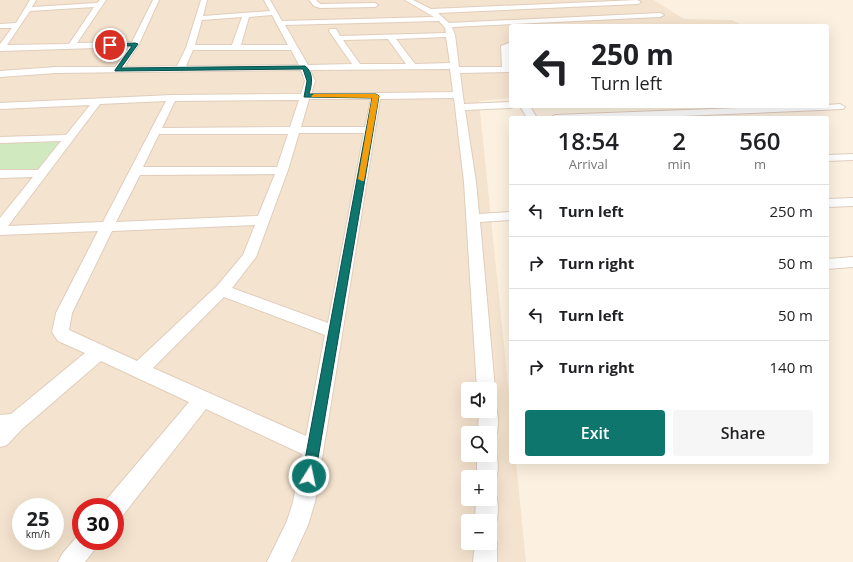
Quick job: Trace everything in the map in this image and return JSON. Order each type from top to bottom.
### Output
[{"type":"street","points":[[0,49],[18,25],[33,0]]},
{"type":"street","points":[[117,70],[135,44],[156,0]]},
{"type":"street","points":[[180,69],[190,48],[204,0]]},
{"type":"street","points":[[138,370],[222,290],[249,257],[282,170],[310,81],[305,68],[267,0]]},
{"type":"street","points":[[312,0],[316,5],[320,6],[375,5]]},
{"type":"street","points":[[408,0],[441,17],[456,68],[473,218],[485,382]]},
{"type":"street","points":[[510,0],[515,7]]},
{"type":"street","points":[[337,38],[390,36],[441,17],[515,7],[551,3],[620,1],[638,2]]},
{"type":"street","points":[[27,9],[101,2]]},
{"type":"street","points":[[71,46],[101,2]]},
{"type":"street","points":[[198,18],[246,15],[326,22],[441,17],[660,15]]},
{"type":"street","points":[[236,47],[246,15]]},
{"type":"street","points":[[326,22],[358,67]]},
{"type":"street","points":[[0,26],[18,25]]},
{"type":"street","points":[[390,36],[413,66]]},
{"type":"street","points":[[0,49],[135,44]]},
{"type":"street","points":[[0,74],[56,70],[413,66],[509,69],[505,46],[509,45]]},
{"type":"street","points":[[190,48],[294,48]]},
{"type":"street","points":[[279,562],[297,525],[304,502],[376,96]]},
{"type":"street","points":[[0,114],[4,106],[172,98],[376,96],[509,106]]},
{"type":"street","points":[[172,98],[64,313],[60,326],[60,332],[64,336],[313,449]]},
{"type":"street","points":[[829,99],[840,107],[829,107]]},
{"type":"street","points":[[0,227],[97,102]]},
{"type":"street","points":[[584,116],[672,110],[784,108]]},
{"type":"street","points":[[156,131],[370,130]]},
{"type":"street","points":[[0,140],[68,138]]},
{"type":"street","points":[[829,158],[853,157]]},
{"type":"street","points":[[136,171],[282,170]]},
{"type":"street","points":[[0,174],[42,173]]},
{"type":"street","points":[[829,203],[853,202]]},
{"type":"street","points":[[473,218],[509,216]]},
{"type":"street","points":[[0,231],[263,220]]},
{"type":"street","points":[[829,264],[853,262]]},
{"type":"street","points":[[222,290],[334,332]]},
{"type":"street","points":[[0,438],[8,424],[99,352]]},
{"type":"street","points":[[122,498],[203,399]]},
{"type":"street","points":[[70,562],[80,550]]},
{"type":"street","points":[[485,562],[486,550]]},
{"type":"shaded area","points":[[0,0],[654,0],[684,19],[732,20],[740,24],[509,24],[509,98],[479,101],[509,394],[509,464],[516,464],[526,562],[0,562]]},
{"type":"green space","points":[[60,141],[38,169],[0,171],[0,143]]},
{"type":"slow traffic","points":[[314,96],[376,96],[362,179]]},
{"type":"route","points":[[110,45],[135,44],[117,70],[305,68],[310,81],[306,96],[376,96],[309,476]]}]
